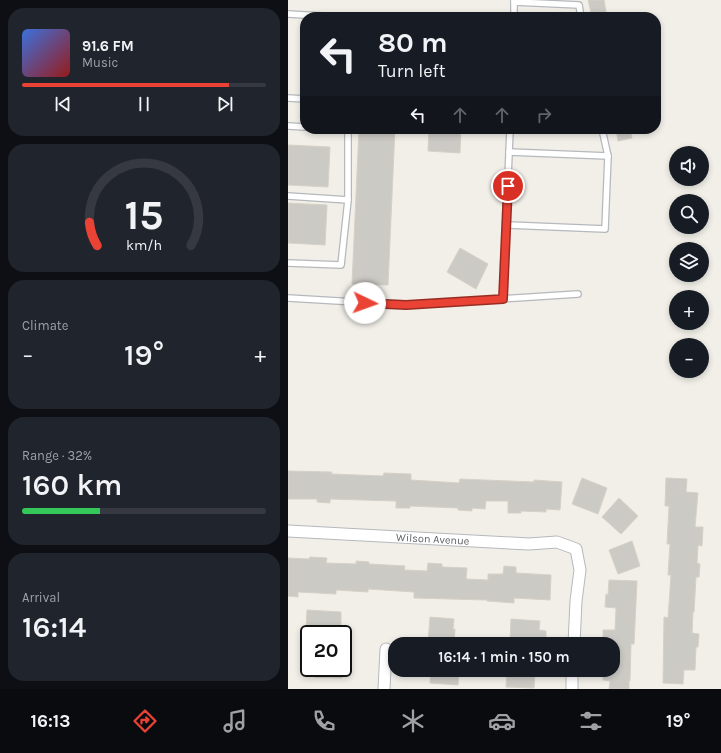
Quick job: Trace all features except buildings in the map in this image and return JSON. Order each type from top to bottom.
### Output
[{"type":"street","name":"Wilson Avenue","points":[[288,531],[529,544],[557,542],[576,549],[580,570],[576,602],[574,637]]},
{"type":"street","points":[[384,689],[386,649]]},
{"type":"street","points":[[572,677],[572,689]]},
{"type":"lane","points":[[514,12],[514,1],[579,5],[580,12]]},
{"type":"lane","points":[[288,14],[300,15]]},
{"type":"lane","points":[[288,98],[300,99]]},
{"type":"lane","points":[[288,126],[300,127]]},
{"type":"lane","points":[[288,263],[341,265],[348,200],[348,134]]},
{"type":"lane","points":[[503,299],[510,134]]},
{"type":"lane","points":[[506,225],[605,229],[608,156],[603,134]]},
{"type":"lane","points":[[509,152],[608,156]]},
{"type":"lane","points":[[288,196],[348,200]]},
{"type":"lane","points":[[288,298],[406,305],[578,294]]},
{"type":"route","points":[[365,303],[406,305],[503,299],[508,186]]}]
